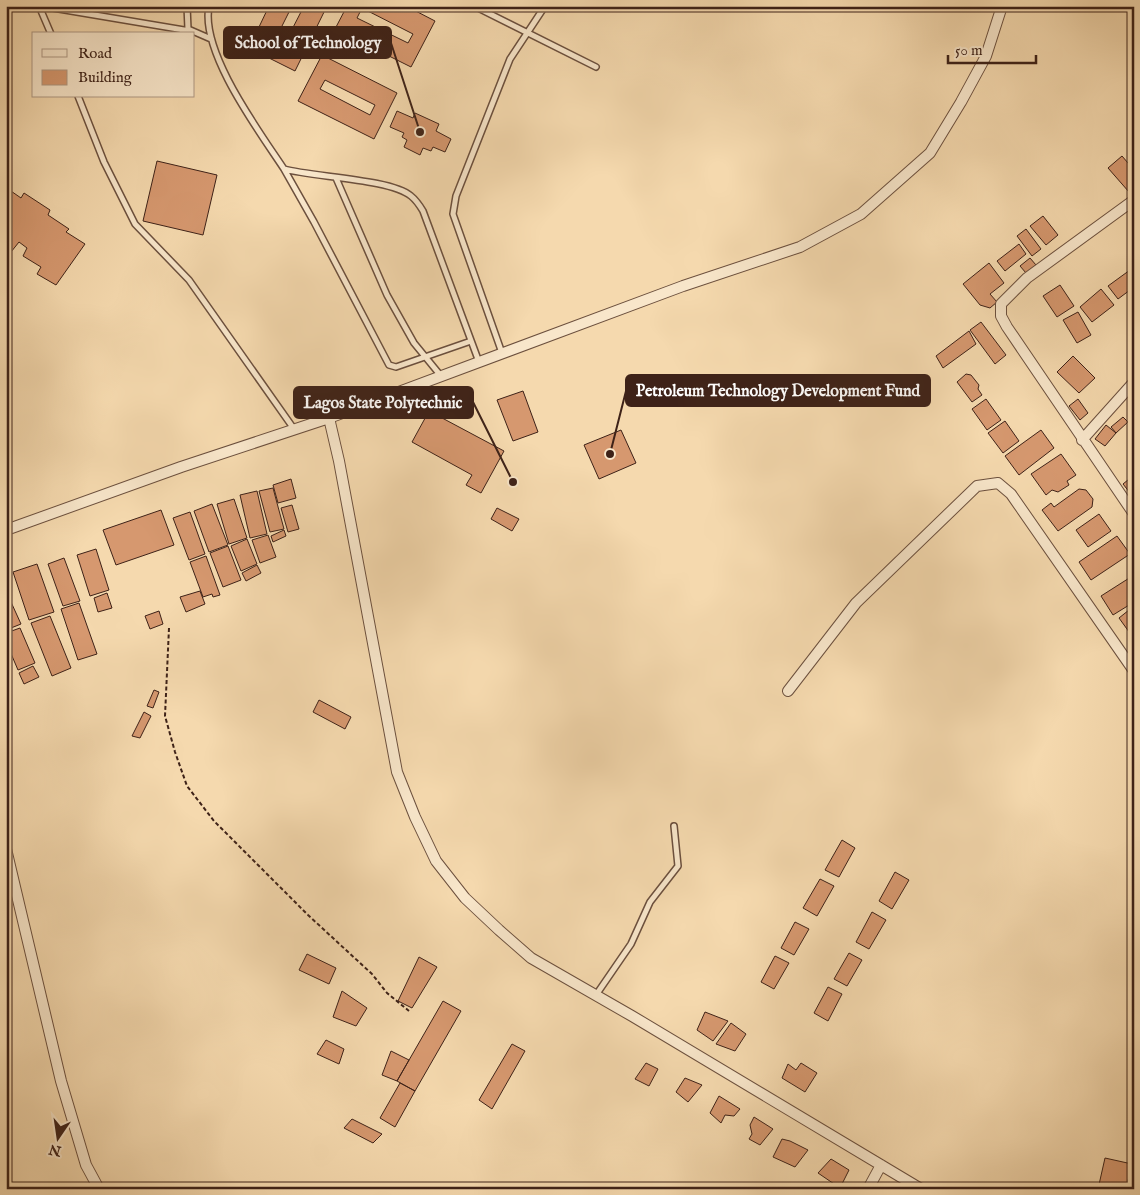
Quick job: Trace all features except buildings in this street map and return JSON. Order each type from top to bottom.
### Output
[{"type":"street","points":[[6,530],[181,467],[329,418],[683,286],[800,246],[861,214],[930,153],[962,102],[986,56],[1002,6]]},
{"type":"street","points":[[1134,200],[1027,278],[1001,304],[1001,316],[1007,327],[1134,514]]},
{"type":"street","points":[[1082,440],[1134,382]]},
{"type":"street","points":[[329,418],[341,471],[398,772],[415,818],[436,861],[466,898],[531,958],[921,1189]]},
{"type":"street","points":[[788,690],[856,603],[977,486],[998,483],[1011,494],[1134,671]]},
{"type":"street","points":[[6,849],[61,1081],[86,1166],[98,1189]]},
{"type":"street","points":[[868,1189],[881,1165]]},
{"type":"lane","points":[[40,6],[190,31]]},
{"type":"lane","points":[[40,6],[50,32]]},
{"type":"lane","points":[[187,6],[186,27],[190,31]]},
{"type":"lane","points":[[209,6],[207,13],[211,39],[234,94],[284,169],[389,365],[396,367],[471,341]]},
{"type":"lane","points":[[474,6],[596,66]]},
{"type":"lane","points":[[502,354],[453,214],[456,196],[510,59],[545,6]]},
{"type":"lane","points":[[195,33],[211,39]]},
{"type":"lane","points":[[79,98],[104,162],[135,224],[189,280],[294,429]]},
{"type":"lane","points":[[284,169],[392,186],[411,195],[424,211],[479,362]]},
{"type":"lane","points":[[336,178],[387,295],[414,343],[441,376]]},
{"type":"lane","points":[[596,996],[630,944],[650,902],[678,866],[674,826]]},
{"type":"path","points":[[169,628],[165,716],[187,786],[214,821],[308,915],[372,974],[387,993],[410,1011]]},
{"type":"place","name":"School of Technology","points":[[420,132]]},
{"type":"place","name":"Petroleum Technology Development Fund","points":[[610,454]]},
{"type":"place","name":"Lagos State Polytechnic","points":[[513,482]]}]
